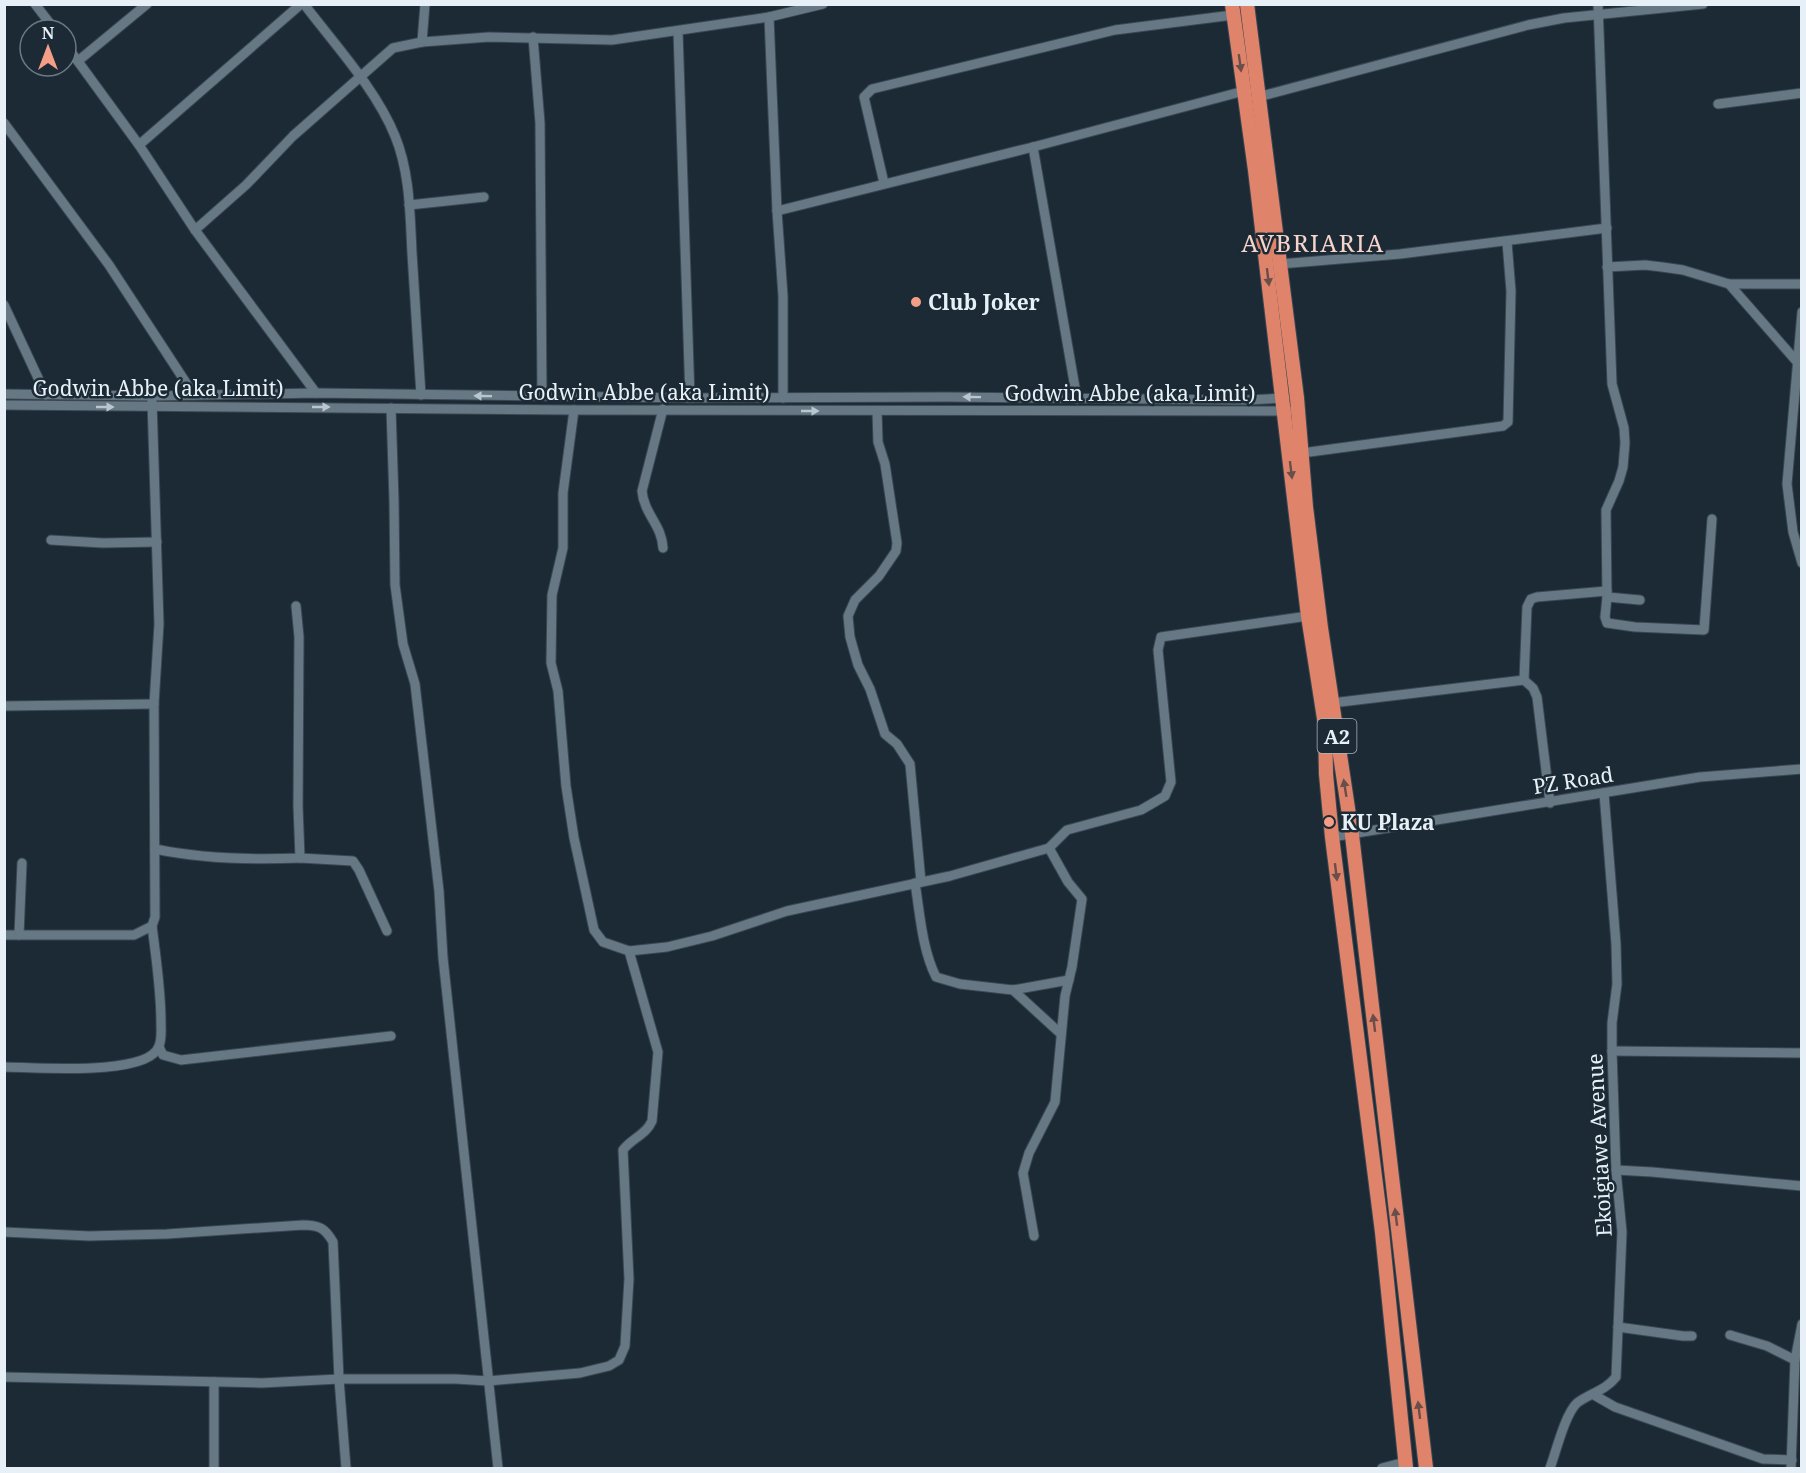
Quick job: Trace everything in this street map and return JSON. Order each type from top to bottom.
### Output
[{"type":"highway","name":"A2","points":[[1247,4],[1280,264],[1308,616],[1325,724],[1326,774],[1332,837],[1382,1233],[1406,1465]]},
{"type":"highway","name":"A2","points":[[1233,10],[1290,404],[1302,453],[1306,507],[1352,835],[1426,1468]]},
{"type":"street","points":[[35,4],[46,18]]},
{"type":"street","points":[[147,4],[78,61],[139,145],[195,230],[316,393]]},
{"type":"street","points":[[139,145],[302,4],[360,77],[396,137],[403,160],[410,205],[421,395]]},
{"type":"street","points":[[422,42],[425,4]]},
{"type":"street","points":[[195,230],[246,185],[293,136],[393,48],[422,42],[489,37],[612,40],[769,17],[823,4]]},
{"type":"street","points":[[1598,4],[1612,384],[1624,428],[1625,443],[1621,474],[1606,510],[1605,617],[1610,624],[1704,630],[1712,519]]},
{"type":"street","points":[[1258,97],[1564,18],[1703,4]]},
{"type":"street","points":[[884,183],[864,98],[872,89],[1115,30],[1233,10]]},
{"type":"street","points":[[769,17],[783,296],[783,398]]},
{"type":"street","points":[[678,31],[690,398]]},
{"type":"street","points":[[532,37],[540,123],[542,396]]},
{"type":"street","points":[[777,211],[1244,91]]},
{"type":"street","points":[[1718,104],[1802,93]]},
{"type":"street","points":[[4,123],[109,265],[194,395]]},
{"type":"street","points":[[1033,147],[1077,399]]},
{"type":"street","points":[[410,205],[484,196]]},
{"type":"street","points":[[1280,264],[1400,254],[1607,228]]},
{"type":"street","points":[[1302,453],[1503,426],[1508,422],[1511,291],[1507,242]]},
{"type":"street","points":[[1607,267],[1662,267],[1683,270],[1729,284],[1802,284]]},
{"type":"street","points":[[1729,284],[1798,363]]},
{"type":"street","points":[[4,304],[46,395]]},
{"type":"street","points":[[1802,312],[1787,484],[1793,532],[1802,563]]},
{"type":"street","name":"Godwin Abbe (aka Limit)","points":[[4,394],[152,396],[316,393],[690,398],[1247,400],[1290,404]]},
{"type":"street","points":[[291,394],[291,407]]},
{"type":"street","points":[[4,1067],[88,1069],[142,1062],[159,1047],[161,998],[152,926],[155,917],[156,849],[154,704],[159,624],[152,396]]},
{"type":"street","name":"Godwin Abbe (aka Limit)","points":[[4,405],[1082,412],[1247,409],[1290,404]]},
{"type":"street","points":[[391,408],[395,585],[403,644],[415,684],[439,891],[443,958],[498,1468]]},
{"type":"street","points":[[663,409],[642,491],[643,504],[662,536],[663,548]]},
{"type":"street","points":[[574,410],[563,493],[563,548],[552,595],[551,663],[558,691],[568,796],[594,930],[603,942],[629,951],[666,947],[712,936],[787,911],[918,883],[1049,848],[1067,830],[1141,810],[1165,796],[1171,782],[1158,650],[1161,637],[1308,616]]},
{"type":"street","points":[[877,411],[878,442],[885,464],[897,543],[896,551],[879,576],[855,600],[848,616],[850,637],[858,665],[870,688],[885,734],[897,744],[910,764],[918,883],[926,950],[930,964],[936,977],[960,984],[1013,990],[1069,980]]},
{"type":"street","points":[[51,540],[103,543],[157,542]]},
{"type":"street","points":[[1524,680],[1527,607],[1531,600],[1537,597],[1607,594],[1640,600]]},
{"type":"street","points":[[296,606],[299,637],[300,858]]},
{"type":"street","points":[[1332,703],[1524,680],[1533,688],[1537,697],[1550,803]]},
{"type":"street","points":[[4,706],[154,704]]},
{"type":"street","name":"PZ Road","points":[[1332,837],[1700,777],[1802,769]]},
{"type":"street","name":"Ekoigiawe Avenue","points":[[1550,1468],[1572,1408],[1587,1396],[1594,1395],[1611,1384],[1616,1377],[1622,1232],[1616,1170],[1612,1051],[1612,1023],[1617,984],[1604,793]]},
{"type":"street","points":[[1034,1236],[1023,1173],[1029,1153],[1055,1102],[1065,996],[1082,899],[1068,882],[1049,848]]},
{"type":"street","points":[[156,849],[188,856],[353,861],[387,931]]},
{"type":"street","points":[[19,935],[22,863]]},
{"type":"street","points":[[4,935],[134,935],[152,926]]},
{"type":"street","points":[[4,1377],[214,1382],[339,1379],[488,1381],[590,1371],[609,1366],[619,1360],[625,1346],[629,1279],[623,1150],[628,1143],[648,1130],[652,1121],[658,1052],[629,951]]},
{"type":"street","points":[[1013,990],[1061,1034]]},
{"type":"street","points":[[159,1047],[163,1055],[181,1060],[391,1036]]},
{"type":"street","points":[[1612,1051],[1802,1053]]},
{"type":"street","points":[[1616,1170],[1802,1186]]},
{"type":"street","points":[[4,1232],[89,1236],[303,1225],[315,1225],[326,1230],[333,1242],[339,1379],[346,1468]]},
{"type":"street","points":[[1594,1395],[1615,1407],[1763,1458],[1791,1464],[1797,1444],[1796,1360],[1802,1324]]},
{"type":"street","points":[[1618,1327],[1692,1336]]},
{"type":"street","points":[[1730,1335],[1767,1346],[1796,1360]]},
{"type":"street","points":[[214,1382],[214,1468]]},
{"type":"street","points":[[1382,1468],[1406,1465]]},
{"type":"place","name":"Club Joker","points":[[916,302]]},
{"type":"place","name":"KU Plaza","points":[[1329,822]]},
{"type":"district","name":"AVBRIARIA","points":[[1313,242]]}]
